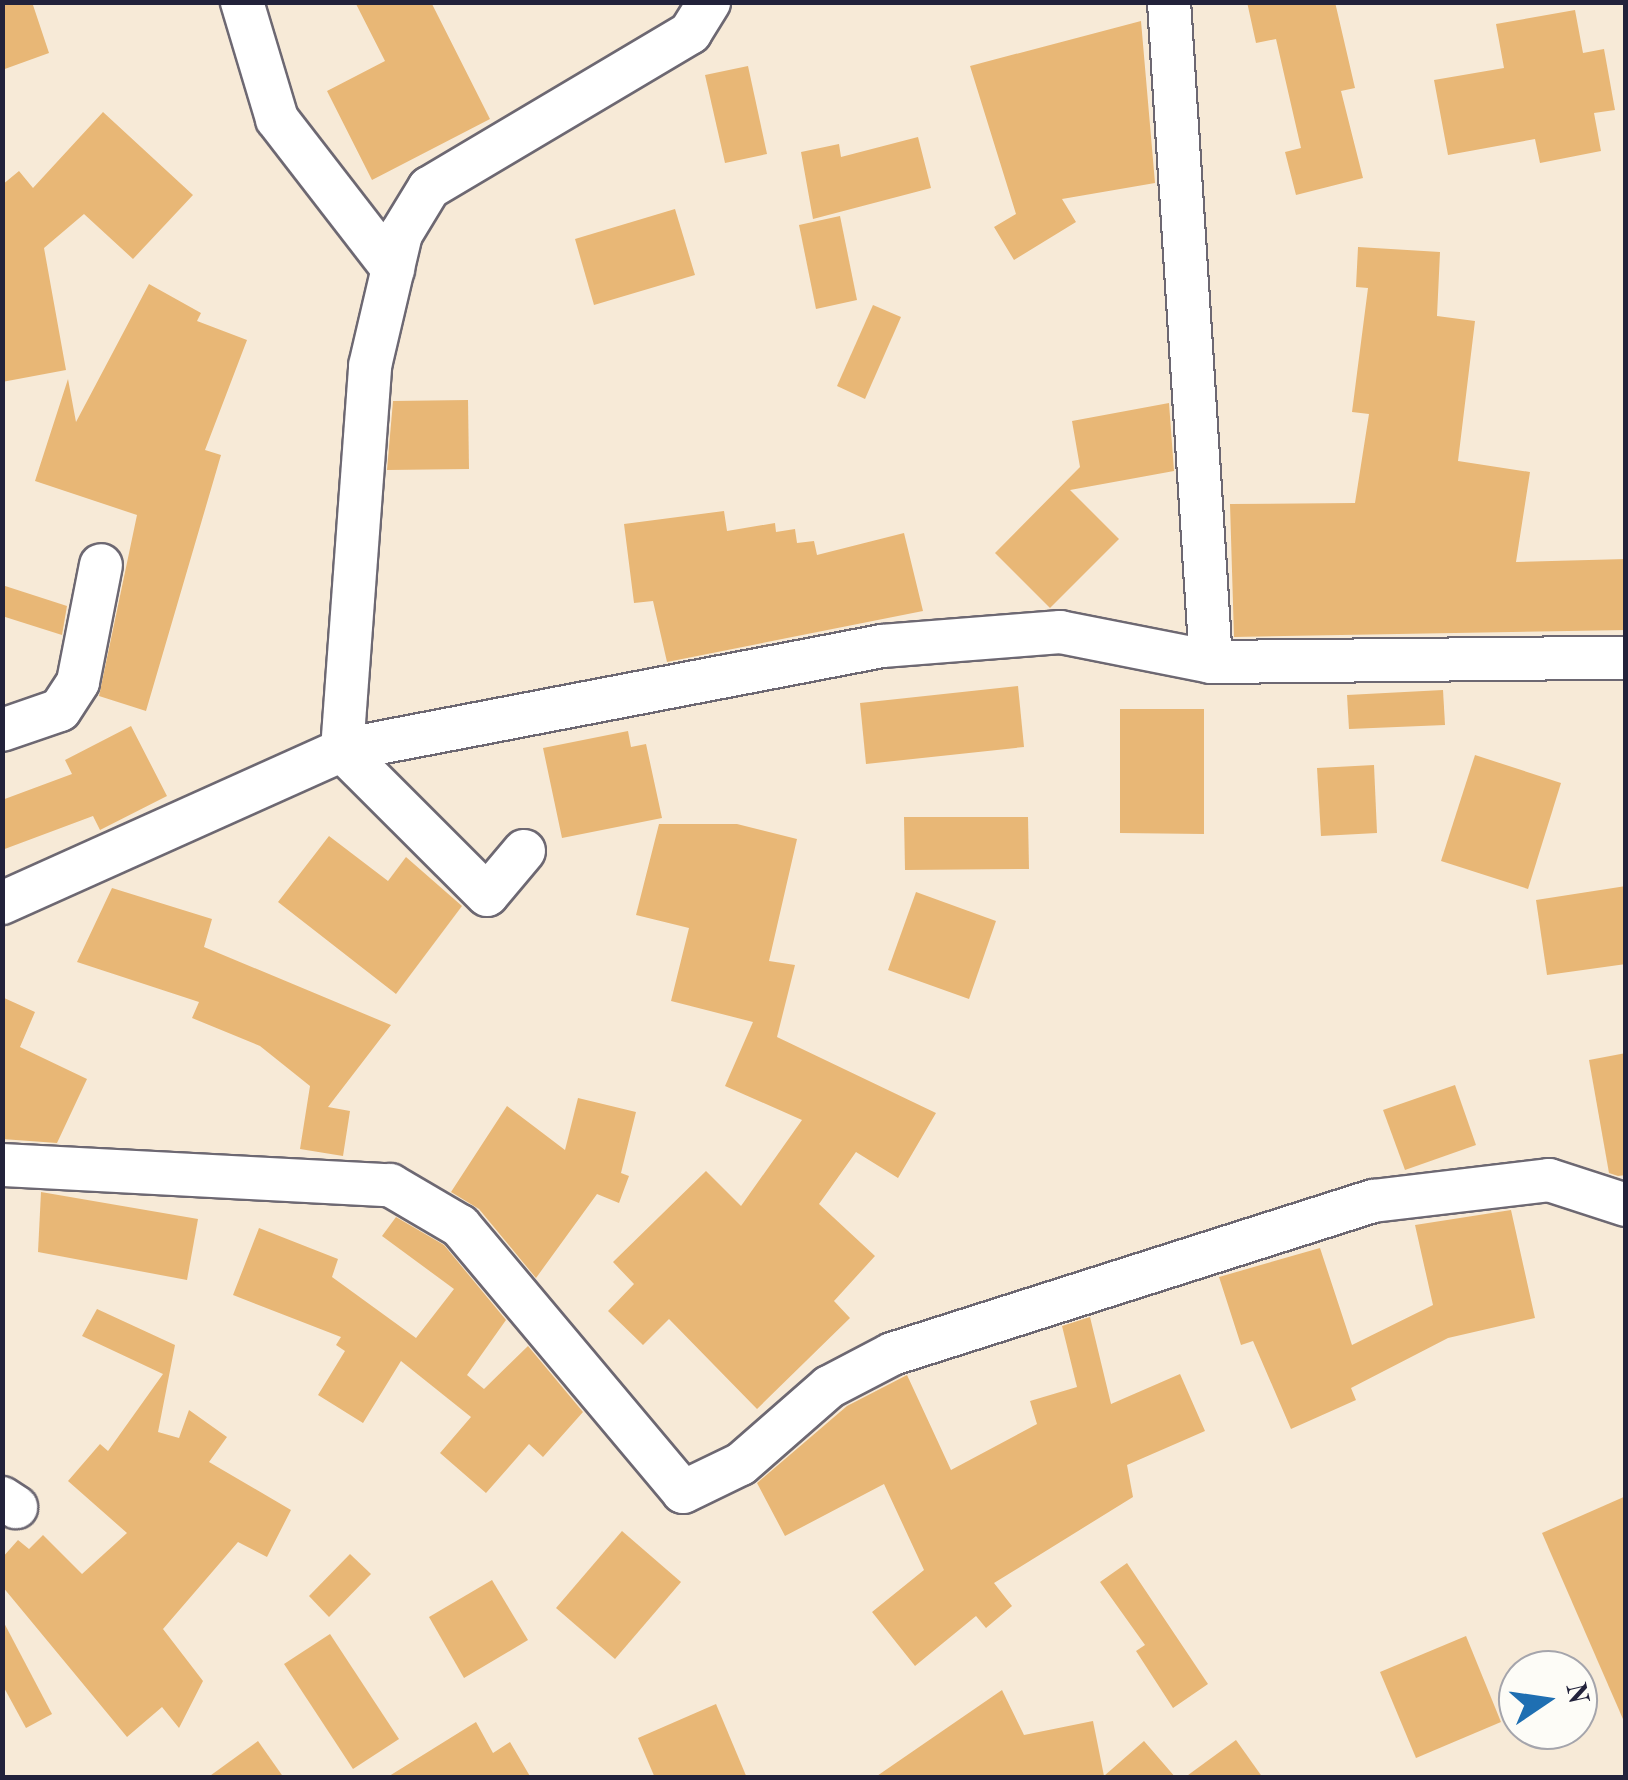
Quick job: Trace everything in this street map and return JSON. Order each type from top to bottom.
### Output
[{"type":"street","points":[[242,2],[277,119],[393,269]]},
{"type":"street","points":[[524,851],[487,895],[342,750],[370,366],[393,269],[429,188],[690,33],[709,2]]},
{"type":"street","points":[[1168,2],[1211,662]]},
{"type":"street","points":[[2,730],[60,710],[78,682],[101,566]]},
{"type":"street","points":[[2,903],[342,750],[882,646],[1060,632],[1211,662],[1626,658]]},
{"type":"street","points":[[2,1165],[390,1185],[460,1226],[683,1492],[741,1464],[828,1387],[892,1354],[1373,1201],[1549,1180],[1626,1205]]},
{"type":"building","points":[[2,2],[32,2],[49,53],[2,70]]},
{"type":"building","points":[[355,2],[431,2],[490,119],[372,180],[327,91],[385,61]]},
{"type":"building","points":[[1247,2],[1335,2],[1355,88],[1341,91],[1363,178],[1296,195],[1285,152],[1301,148],[1276,39],[1256,43]]},
{"type":"building","points":[[1575,10],[1583,53],[1604,49],[1615,110],[1594,113],[1601,151],[1540,163],[1535,139],[1448,155],[1434,80],[1504,68],[1496,24]]},
{"type":"building","points":[[1141,21],[1155,183],[1062,199],[1076,222],[1014,260],[994,227],[1016,214],[970,66]]},
{"type":"building","points":[[748,66],[767,154],[725,163],[705,75]]},
{"type":"building","points":[[103,112],[193,195],[133,259],[84,214],[44,248],[66,370],[2,382],[2,185],[19,171],[33,188]]},
{"type":"building","points":[[918,137],[931,188],[813,219],[801,152],[839,144],[841,157]]},
{"type":"building","points":[[675,209],[695,275],[594,305],[575,239]]},
{"type":"building","points":[[840,216],[857,300],[816,309],[799,225]]},
{"type":"building","points":[[1358,247],[1440,252],[1437,316],[1475,321],[1458,461],[1530,472],[1516,562],[1626,559],[1626,630],[1234,637],[1230,504],[1355,503],[1369,414],[1352,412],[1368,288],[1356,287]]},
{"type":"building","points":[[149,284],[201,313],[197,321],[247,340],[205,450],[221,455],[146,711],[99,696],[137,515],[35,481],[68,379],[76,422]]},
{"type":"building","points":[[873,305],[901,317],[865,399],[837,386]]},
{"type":"building","points":[[468,400],[469,469],[387,470],[393,401]]},
{"type":"building","points":[[1169,403],[1174,471],[1070,490],[1119,539],[1050,608],[995,553],[1080,467],[1072,421]]},
{"type":"building","points":[[724,511],[727,531],[775,523],[776,532],[795,529],[797,543],[814,541],[817,555],[904,533],[923,611],[667,662],[653,601],[634,603],[624,524]]},
{"type":"building","points":[[2,585],[67,606],[62,635],[2,616]]},
{"type":"building","points":[[1018,686],[1024,747],[866,764],[860,703]]},
{"type":"building","points":[[1443,690],[1445,725],[1349,729],[1347,695]]},
{"type":"building","points":[[1120,709],[1204,709],[1204,834],[1120,833]]},
{"type":"building","points":[[131,726],[167,796],[100,830],[93,816],[2,850],[2,800],[72,774],[65,760]]},
{"type":"building","points":[[628,731],[631,747],[646,744],[662,818],[562,838],[543,748]]},
{"type":"building","points":[[1475,755],[1561,783],[1528,889],[1441,861]]},
{"type":"building","points":[[1374,765],[1377,833],[1321,836],[1317,768]]},
{"type":"building","points":[[904,817],[1028,817],[1029,869],[905,870]]},
{"type":"building","points":[[659,824],[737,824],[797,839],[769,961],[795,965],[777,1037],[936,1113],[898,1178],[856,1152],[819,1204],[875,1256],[834,1301],[850,1318],[757,1409],[669,1319],[643,1345],[608,1311],[634,1284],[613,1262],[706,1171],[741,1206],[802,1120],[725,1086],[753,1022],[671,1001],[689,928],[636,915]]},
{"type":"building","points":[[329,836],[388,881],[406,857],[462,906],[396,994],[278,902]]},
{"type":"building","points":[[1626,886],[1626,964],[1547,975],[1536,900]]},
{"type":"building","points":[[112,888],[212,919],[204,947],[391,1025],[328,1107],[350,1111],[343,1156],[300,1149],[310,1086],[260,1046],[192,1018],[199,1002],[77,962]]},
{"type":"building","points":[[916,892],[996,921],[969,999],[888,970]]},
{"type":"building","points":[[2,997],[35,1012],[20,1047],[87,1079],[57,1143],[2,1139]]},
{"type":"building","points":[[1626,1053],[1626,1175],[1618,1176],[1609,1173],[1589,1060]]},
{"type":"building","points":[[1455,1085],[1476,1145],[1405,1170],[1383,1110]]},
{"type":"building","points":[[578,1098],[636,1112],[621,1173],[629,1176],[619,1203],[597,1194],[536,1278],[479,1209],[451,1192],[507,1106],[565,1150]]},
{"type":"building","points":[[41,1192],[198,1219],[187,1280],[38,1252]]},
{"type":"building","points":[[1511,1210],[1535,1318],[1448,1338],[1351,1388],[1356,1400],[1291,1429],[1253,1341],[1241,1345],[1219,1277],[1320,1248],[1352,1345],[1433,1305],[1415,1225]]},
{"type":"building","points":[[396,1217],[444,1245],[506,1320],[467,1375],[484,1389],[528,1346],[583,1412],[543,1457],[529,1444],[486,1493],[440,1453],[471,1417],[401,1361],[363,1423],[318,1395],[345,1351],[336,1345],[341,1337],[233,1295],[259,1228],[338,1259],[332,1277],[416,1338],[454,1289],[382,1236]]},
{"type":"building","points":[[97,1309],[175,1345],[158,1432],[179,1438],[189,1410],[227,1437],[209,1462],[291,1510],[267,1557],[238,1542],[163,1629],[203,1681],[179,1728],[162,1707],[127,1737],[2,1586],[2,1558],[18,1540],[29,1549],[43,1535],[82,1574],[127,1533],[68,1481],[100,1444],[108,1451],[163,1374],[82,1336]]},
{"type":"building","points":[[1090,1317],[1111,1404],[1180,1374],[1205,1431],[1127,1465],[1133,1497],[994,1583],[1012,1606],[986,1628],[976,1616],[915,1666],[872,1612],[924,1570],[884,1484],[785,1536],[757,1483],[847,1406],[907,1375],[951,1470],[1037,1424],[1030,1401],[1077,1387],[1062,1326]]},
{"type":"building","points":[[1626,1496],[1626,1726],[1598,1662],[1598,1650],[1593,1650],[1542,1533]]},
{"type":"building","points":[[622,1531],[681,1582],[615,1659],[556,1608]]},
{"type":"building","points":[[350,1554],[371,1574],[329,1617],[309,1596]]},
{"type":"building","points":[[1127,1563],[1208,1684],[1173,1708],[1136,1651],[1145,1645],[1100,1582]]},
{"type":"building","points":[[492,1580],[528,1640],[464,1678],[429,1617]]},
{"type":"building","points":[[2,1619],[52,1714],[26,1728],[2,1684]]},
{"type":"building","points":[[330,1634],[399,1739],[353,1769],[284,1664]]},
{"type":"building","points":[[1466,1636],[1498,1723],[1416,1758],[1380,1672]]},
{"type":"building","points":[[1002,1690],[1024,1735],[1093,1721],[1104,1776],[1144,1741],[1176,1778],[874,1778]]},
{"type":"building","points":[[716,1704],[747,1778],[655,1778],[638,1738]]},
{"type":"building","points":[[476,1722],[493,1753],[510,1742],[531,1778],[386,1778]]},
{"type":"building","points":[[1236,1740],[1263,1778],[1184,1778]]},
{"type":"building","points":[[258,1741],[284,1778],[207,1778]]}]
